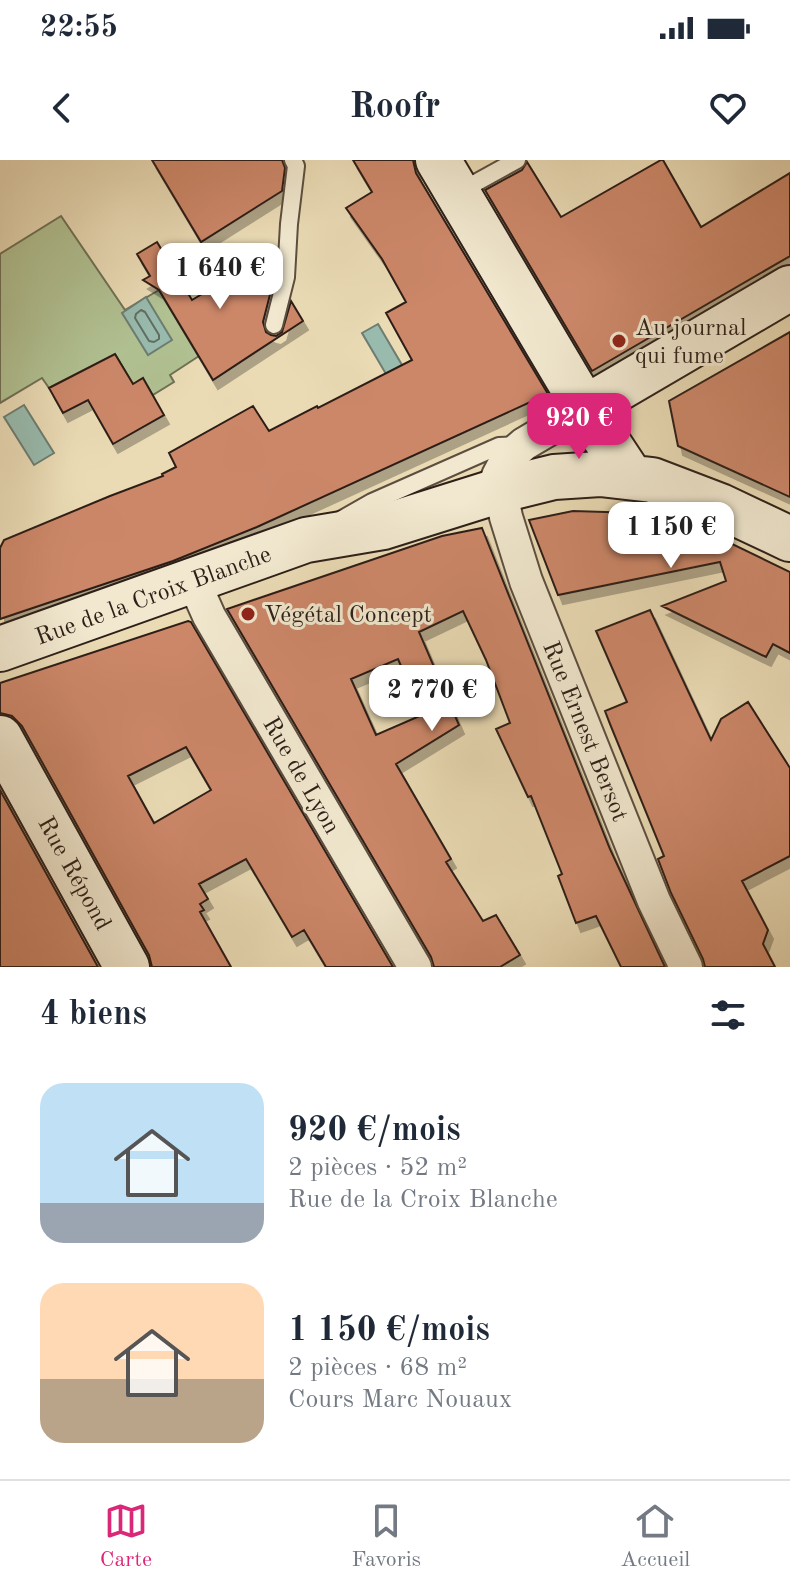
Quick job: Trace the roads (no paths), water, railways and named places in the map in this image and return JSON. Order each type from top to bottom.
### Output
[{"type":"street","points":[[448,176],[585,408],[650,481]]},
{"type":"street","points":[[585,408],[790,288]]},
{"type":"street","name":"Rue de la Croix Blanche","points":[[524,444],[585,408]]},
{"type":"street","points":[[501,490],[498,476],[507,459],[524,444]]},
{"type":"street","name":"Rue de la Croix Blanche","points":[[0,649],[306,540],[383,527],[554,477],[600,474],[650,481],[720,506],[790,539]]},
{"type":"street","name":"Rue Ernest Bersot","points":[[501,490],[526,581],[654,901],[686,967]]},
{"type":"street","name":"Rue de Lyon","points":[[193,580],[209,616],[415,967]]},
{"type":"street","name":"Rue Répond","points":[[0,738],[127,967]]},
{"type":"lane","points":[[274,325],[286,277],[296,166],[293,160]]},
{"type":"lane","points":[[448,176],[517,160]]},
{"type":"lane","name":"Rue de la Croix Blanche","points":[[306,540],[400,489],[499,446],[524,444]]},
{"type":"water","points":[[146,297],[172,340],[148,355],[122,313]]},
{"type":"water","points":[[378,324],[402,365],[386,374],[362,333]]},
{"type":"water","points":[[24,405],[54,453],[34,465],[4,417]]},
{"type":"place","name":"Au journal qui fume","points":[[619,341]]},
{"type":"place","name":"Végétal Concept","points":[[248,614]]}]
